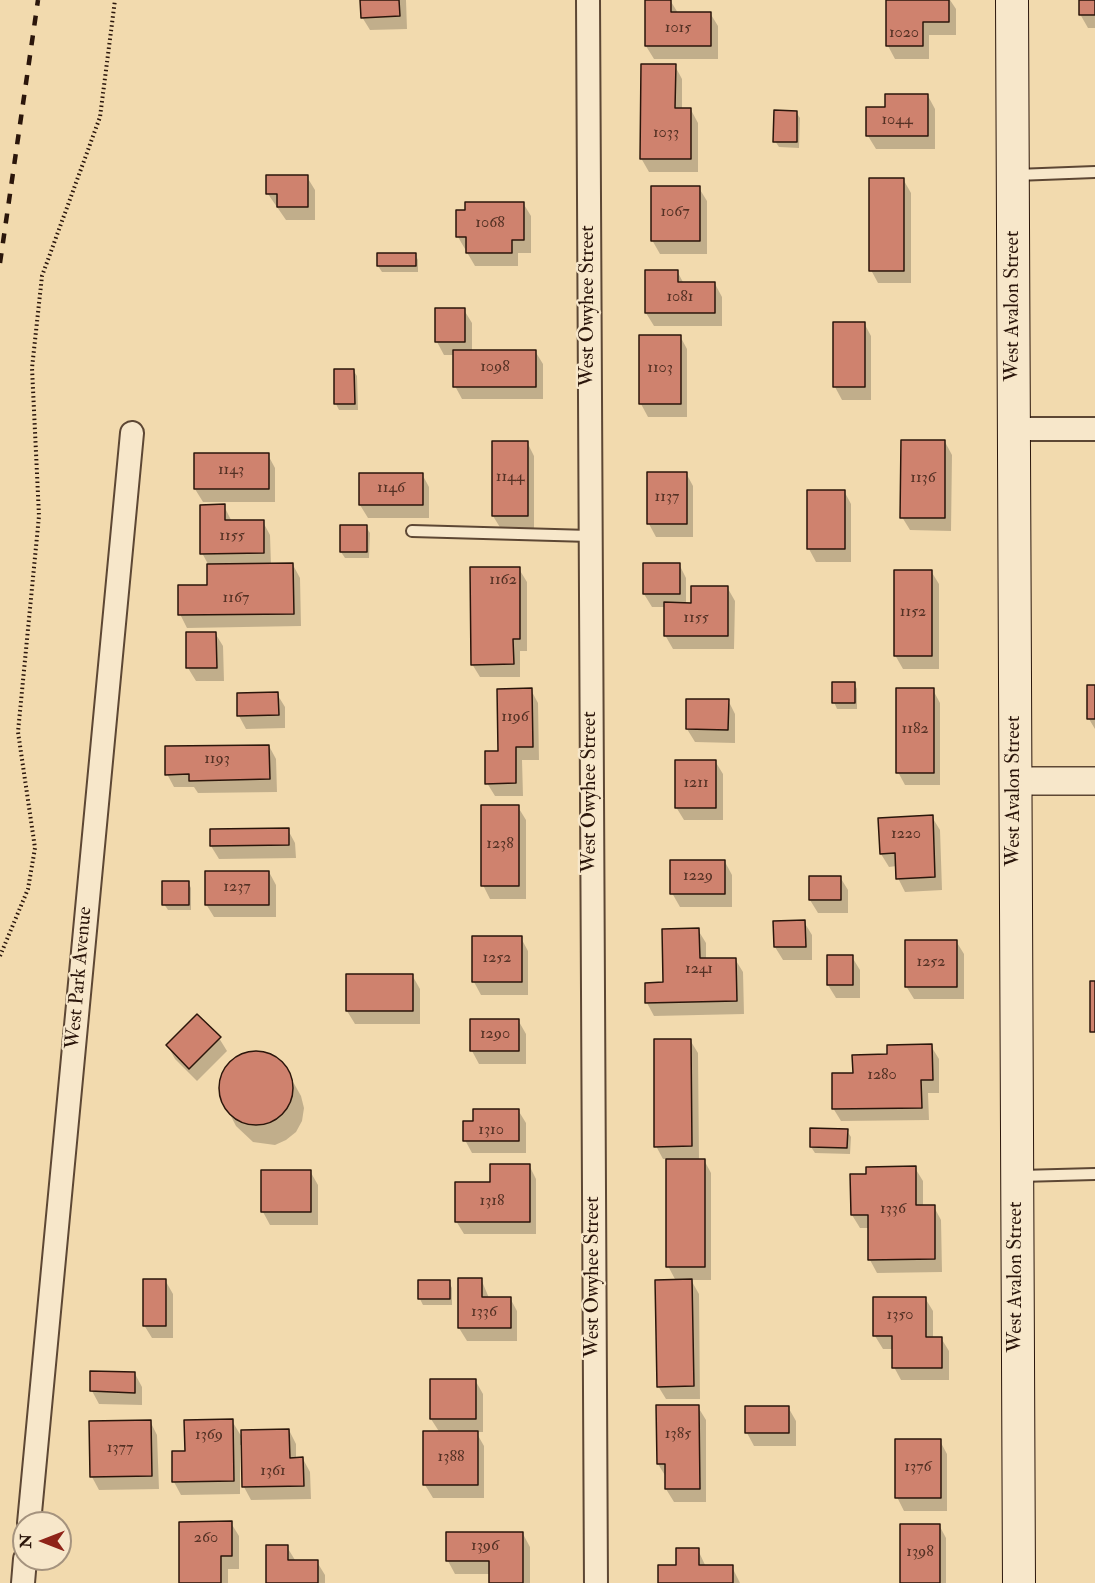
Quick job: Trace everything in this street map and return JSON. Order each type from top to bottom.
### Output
[{"type":"main road","name":"West Avalon Street","points":[[1012,0],[1019,1583]]},
{"type":"street","name":"West Owyhee Street","points":[[588,0],[596,1583]]},
{"type":"street","points":[[1014,429],[1095,429]]},
{"type":"street","name":"West Park Avenue","points":[[30,1511],[132,433]]},
{"type":"street","points":[[1015,781],[1095,780]]},
{"type":"lane","points":[[1013,175],[1095,172]]},
{"type":"lane","points":[[412,531],[590,536]]},
{"type":"lane","points":[[1016,1176],[1095,1174]]},
{"type":"path","points":[[0,956],[28,889],[35,848],[18,732],[39,516],[32,368],[42,276],[100,117],[115,0]]},
{"type":"building","points":[[360,0],[399,0],[400,16],[361,18]]},
{"type":"building","points":[[645,0],[671,0],[671,12],[711,12],[711,46],[645,46]]},
{"type":"building","points":[[886,0],[949,0],[949,22],[923,22],[923,46],[886,46]]},
{"type":"building","points":[[1079,0],[1095,0],[1095,15],[1079,15]]},
{"type":"building","points":[[641,64],[676,64],[675,108],[691,108],[691,159],[640,159]]},
{"type":"building","points":[[885,94],[928,94],[928,136],[866,136],[866,107],[885,107]]},
{"type":"building","points":[[774,110],[797,111],[797,142],[773,142]]},
{"type":"building","points":[[266,175],[308,175],[308,207],[277,207],[277,194],[266,194]]},
{"type":"building","points":[[869,178],[904,178],[904,271],[869,271]]},
{"type":"building","points":[[651,186],[700,186],[700,241],[651,241]]},
{"type":"building","points":[[465,202],[524,202],[524,240],[512,240],[512,253],[466,253],[466,237],[456,237],[456,210],[465,210]]},
{"type":"building","points":[[377,253],[416,253],[416,266],[377,266]]},
{"type":"building","points":[[645,270],[678,270],[678,282],[715,282],[715,313],[645,313]]},
{"type":"building","points":[[435,308],[465,308],[465,342],[435,342]]},
{"type":"building","points":[[833,322],[865,322],[865,387],[833,387]]},
{"type":"building","points":[[639,335],[681,335],[681,404],[639,404]]},
{"type":"building","points":[[453,350],[536,350],[536,387],[453,387]]},
{"type":"building","points":[[334,369],[354,369],[355,404],[334,404]]},
{"type":"building","points":[[901,440],[945,440],[945,518],[900,518]]},
{"type":"building","points":[[492,441],[528,441],[528,516],[492,516]]},
{"type":"building","points":[[194,453],[269,453],[269,489],[194,489]]},
{"type":"building","points":[[647,472],[687,472],[687,524],[647,524]]},
{"type":"building","points":[[359,473],[423,473],[423,505],[359,505]]},
{"type":"building","points":[[807,490],[845,490],[845,549],[807,549]]},
{"type":"building","points":[[225,504],[225,520],[264,520],[264,553],[200,554],[200,505]]},
{"type":"building","points":[[340,525],[367,525],[367,552],[340,552]]},
{"type":"building","points":[[293,563],[294,614],[178,615],[178,585],[207,585],[207,564]]},
{"type":"building","points":[[643,563],[680,563],[680,594],[643,594]]},
{"type":"building","points":[[470,567],[520,567],[520,639],[513,639],[514,664],[471,665]]},
{"type":"building","points":[[894,570],[932,570],[932,656],[894,656]]},
{"type":"building","points":[[691,586],[728,586],[728,636],[664,636],[664,602],[691,603]]},
{"type":"building","points":[[186,632],[216,632],[217,668],[186,668]]},
{"type":"building","points":[[832,682],[855,682],[855,703],[832,703]]},
{"type":"building","points":[[1087,685],[1095,685],[1095,719],[1087,719]]},
{"type":"building","points":[[532,688],[533,747],[516,747],[516,783],[485,784],[485,751],[498,751],[497,689]]},
{"type":"building","points":[[896,688],[934,688],[934,773],[896,773]]},
{"type":"building","points":[[278,692],[279,715],[237,716],[237,693]]},
{"type":"building","points":[[686,699],[729,699],[728,730],[686,729]]},
{"type":"building","points":[[269,745],[270,779],[189,781],[189,774],[165,775],[165,746]]},
{"type":"building","points":[[675,760],[716,760],[716,808],[675,808]]},
{"type":"building","points":[[481,805],[519,805],[519,886],[481,886]]},
{"type":"building","points":[[933,815],[935,877],[896,879],[895,853],[880,854],[878,818]]},
{"type":"building","points":[[289,828],[289,845],[210,846],[210,829]]},
{"type":"building","points":[[670,860],[725,860],[725,894],[670,894]]},
{"type":"building","points":[[205,871],[269,871],[269,905],[205,905]]},
{"type":"building","points":[[809,876],[841,876],[841,900],[809,900]]},
{"type":"building","points":[[162,881],[189,881],[189,905],[162,905]]},
{"type":"building","points":[[805,920],[806,947],[774,947],[773,921]]},
{"type":"building","points":[[699,928],[700,958],[736,958],[737,1001],[645,1003],[645,983],[663,982],[662,929]]},
{"type":"building","points":[[472,936],[522,936],[522,982],[472,982]]},
{"type":"building","points":[[905,940],[957,940],[957,987],[905,987]]},
{"type":"building","points":[[827,955],[853,955],[853,985],[827,985]]},
{"type":"building","points":[[346,974],[413,974],[413,1011],[346,1011]]},
{"type":"building","points":[[1090,981],[1095,981],[1095,1032],[1090,1032]]},
{"type":"building","points":[[197,1014],[221,1037],[189,1069],[166,1045]]},
{"type":"building","points":[[470,1019],[519,1019],[519,1051],[470,1051]]},
{"type":"building","points":[[654,1039],[691,1039],[692,1146],[654,1147]]},
{"type":"building","points":[[932,1044],[933,1080],[921,1080],[922,1108],[832,1109],[832,1073],[853,1073],[852,1055],[887,1054],[887,1045]]},
{"type":"building","points":[[249,1051],[263,1051],[277,1057],[287,1067],[293,1081],[291,1102],[277,1119],[263,1125],[249,1125],[235,1119],[225,1109],[219,1095],[219,1081],[225,1067],[235,1057]]},
{"type":"building","points":[[473,1109],[519,1109],[519,1141],[463,1141],[463,1121],[473,1121]]},
{"type":"building","points":[[810,1128],[848,1129],[847,1148],[810,1147]]},
{"type":"building","points":[[666,1159],[705,1159],[705,1267],[666,1267]]},
{"type":"building","points":[[490,1164],[530,1164],[530,1222],[455,1222],[455,1182],[490,1182]]},
{"type":"building","points":[[916,1166],[916,1205],[935,1205],[935,1259],[868,1260],[868,1215],[851,1215],[850,1174],[866,1174],[866,1167]]},
{"type":"building","points":[[261,1170],[311,1170],[311,1212],[261,1212]]},
{"type":"building","points":[[458,1278],[482,1278],[482,1297],[511,1297],[511,1328],[458,1328]]},
{"type":"building","points":[[143,1279],[166,1279],[166,1326],[143,1326]]},
{"type":"building","points":[[692,1279],[694,1386],[657,1387],[655,1280]]},
{"type":"building","points":[[418,1280],[450,1280],[450,1299],[418,1299]]},
{"type":"building","points":[[873,1297],[926,1297],[926,1337],[942,1337],[942,1368],[892,1368],[892,1336],[873,1336]]},
{"type":"building","points":[[90,1371],[135,1372],[135,1393],[90,1391]]},
{"type":"building","points":[[430,1379],[476,1379],[476,1419],[430,1419]]},
{"type":"building","points":[[656,1405],[699,1405],[700,1489],[665,1489],[665,1464],[657,1464]]},
{"type":"building","points":[[745,1406],[789,1406],[789,1433],[745,1433]]},
{"type":"building","points":[[233,1419],[234,1481],[172,1482],[172,1451],[185,1451],[184,1420]]},
{"type":"building","points":[[151,1420],[152,1476],[90,1477],[89,1421]]},
{"type":"building","points":[[289,1429],[290,1458],[303,1457],[304,1486],[242,1487],[241,1430]]},
{"type":"building","points":[[423,1431],[478,1431],[478,1485],[423,1485]]},
{"type":"building","points":[[895,1439],[941,1439],[941,1498],[895,1498]]},
{"type":"building","points":[[232,1521],[232,1556],[221,1556],[221,1583],[179,1583],[179,1522]]},
{"type":"building","points":[[900,1524],[940,1524],[940,1583],[900,1583]]},
{"type":"building","points":[[446,1532],[523,1532],[523,1583],[489,1583],[489,1561],[446,1561]]},
{"type":"building","points":[[266,1545],[288,1545],[288,1560],[318,1560],[318,1583],[266,1583]]},
{"type":"building","points":[[676,1548],[699,1548],[699,1565],[733,1565],[733,1583],[658,1583],[658,1565],[676,1565]]},
{"type":"railway","points":[[0,263],[38,0]]}]
